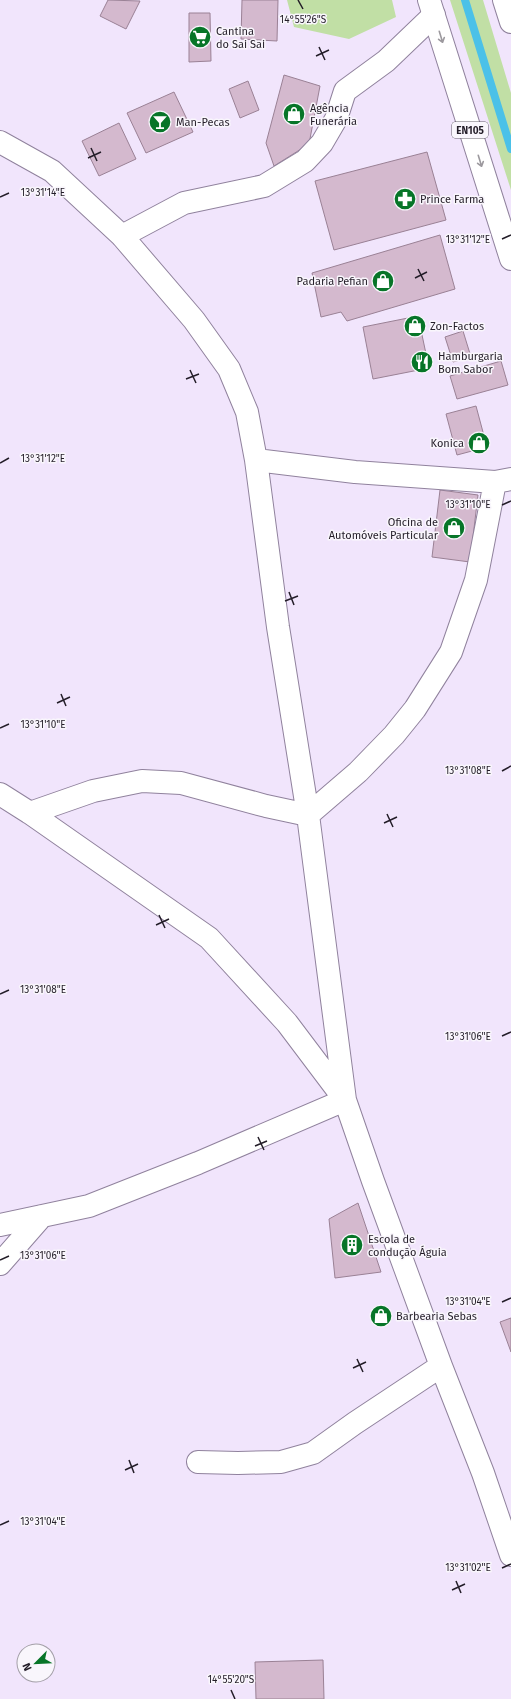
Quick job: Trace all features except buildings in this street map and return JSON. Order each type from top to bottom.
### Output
[{"type":"street","points":[[504,0],[511,22]]},
{"type":"street","points":[[122,236],[184,203],[264,186],[306,162],[322,143],[336,119],[345,91],[386,61],[432,8]]},
{"type":"street","name":"EN105","points":[[432,8],[511,259]]},
{"type":"street","points":[[0,142],[52,171],[122,236],[194,320],[229,369],[247,412],[256,460],[278,627],[308,815],[345,1100],[372,1180],[441,1366],[483,1473],[511,1555]]},
{"type":"street","points":[[256,460],[355,472],[503,481],[476,580],[451,652],[415,709],[394,735],[358,772],[308,815]]},
{"type":"street","points":[[30,813],[93,791],[142,781],[181,783],[266,806],[308,815]]},
{"type":"street","points":[[0,794],[30,813],[209,938],[287,1022],[345,1100]]},
{"type":"street","points":[[0,1225],[89,1206],[198,1164],[345,1100]]},
{"type":"street","points":[[0,1264],[42,1216]]},
{"type":"street","points":[[198,1462],[282,1462],[313,1453],[355,1423],[441,1366]]},
{"type":"green space","points":[[287,0],[392,0],[396,17],[349,39],[294,27]]},
{"type":"green space","points":[[450,0],[483,0],[511,93],[511,190]]},
{"type":"waterway","points":[[465,0],[511,149]]},
{"type":"place","name":"Cantina do Sai Sai","points":[[200,37]]},
{"type":"place","name":"Agência Funerária","points":[[294,114]]},
{"type":"place","name":"Man-Pecas","points":[[160,122]]},
{"type":"place","name":"Prince Farma","points":[[405,199]]},
{"type":"place","name":"Padaria Pefian","points":[[383,281]]},
{"type":"place","name":"Zon-Factos","points":[[415,326]]},
{"type":"place","name":"Hamburgaria Bom Sabor","points":[[422,362]]},
{"type":"place","name":"Konica","points":[[479,443]]},
{"type":"place","name":"Oficina de Automóveis Particular","points":[[454,528]]},
{"type":"place","name":"Escola de condução Águia","points":[[352,1245]]},
{"type":"place","name":"Barbearia Sebas","points":[[381,1316]]}]
